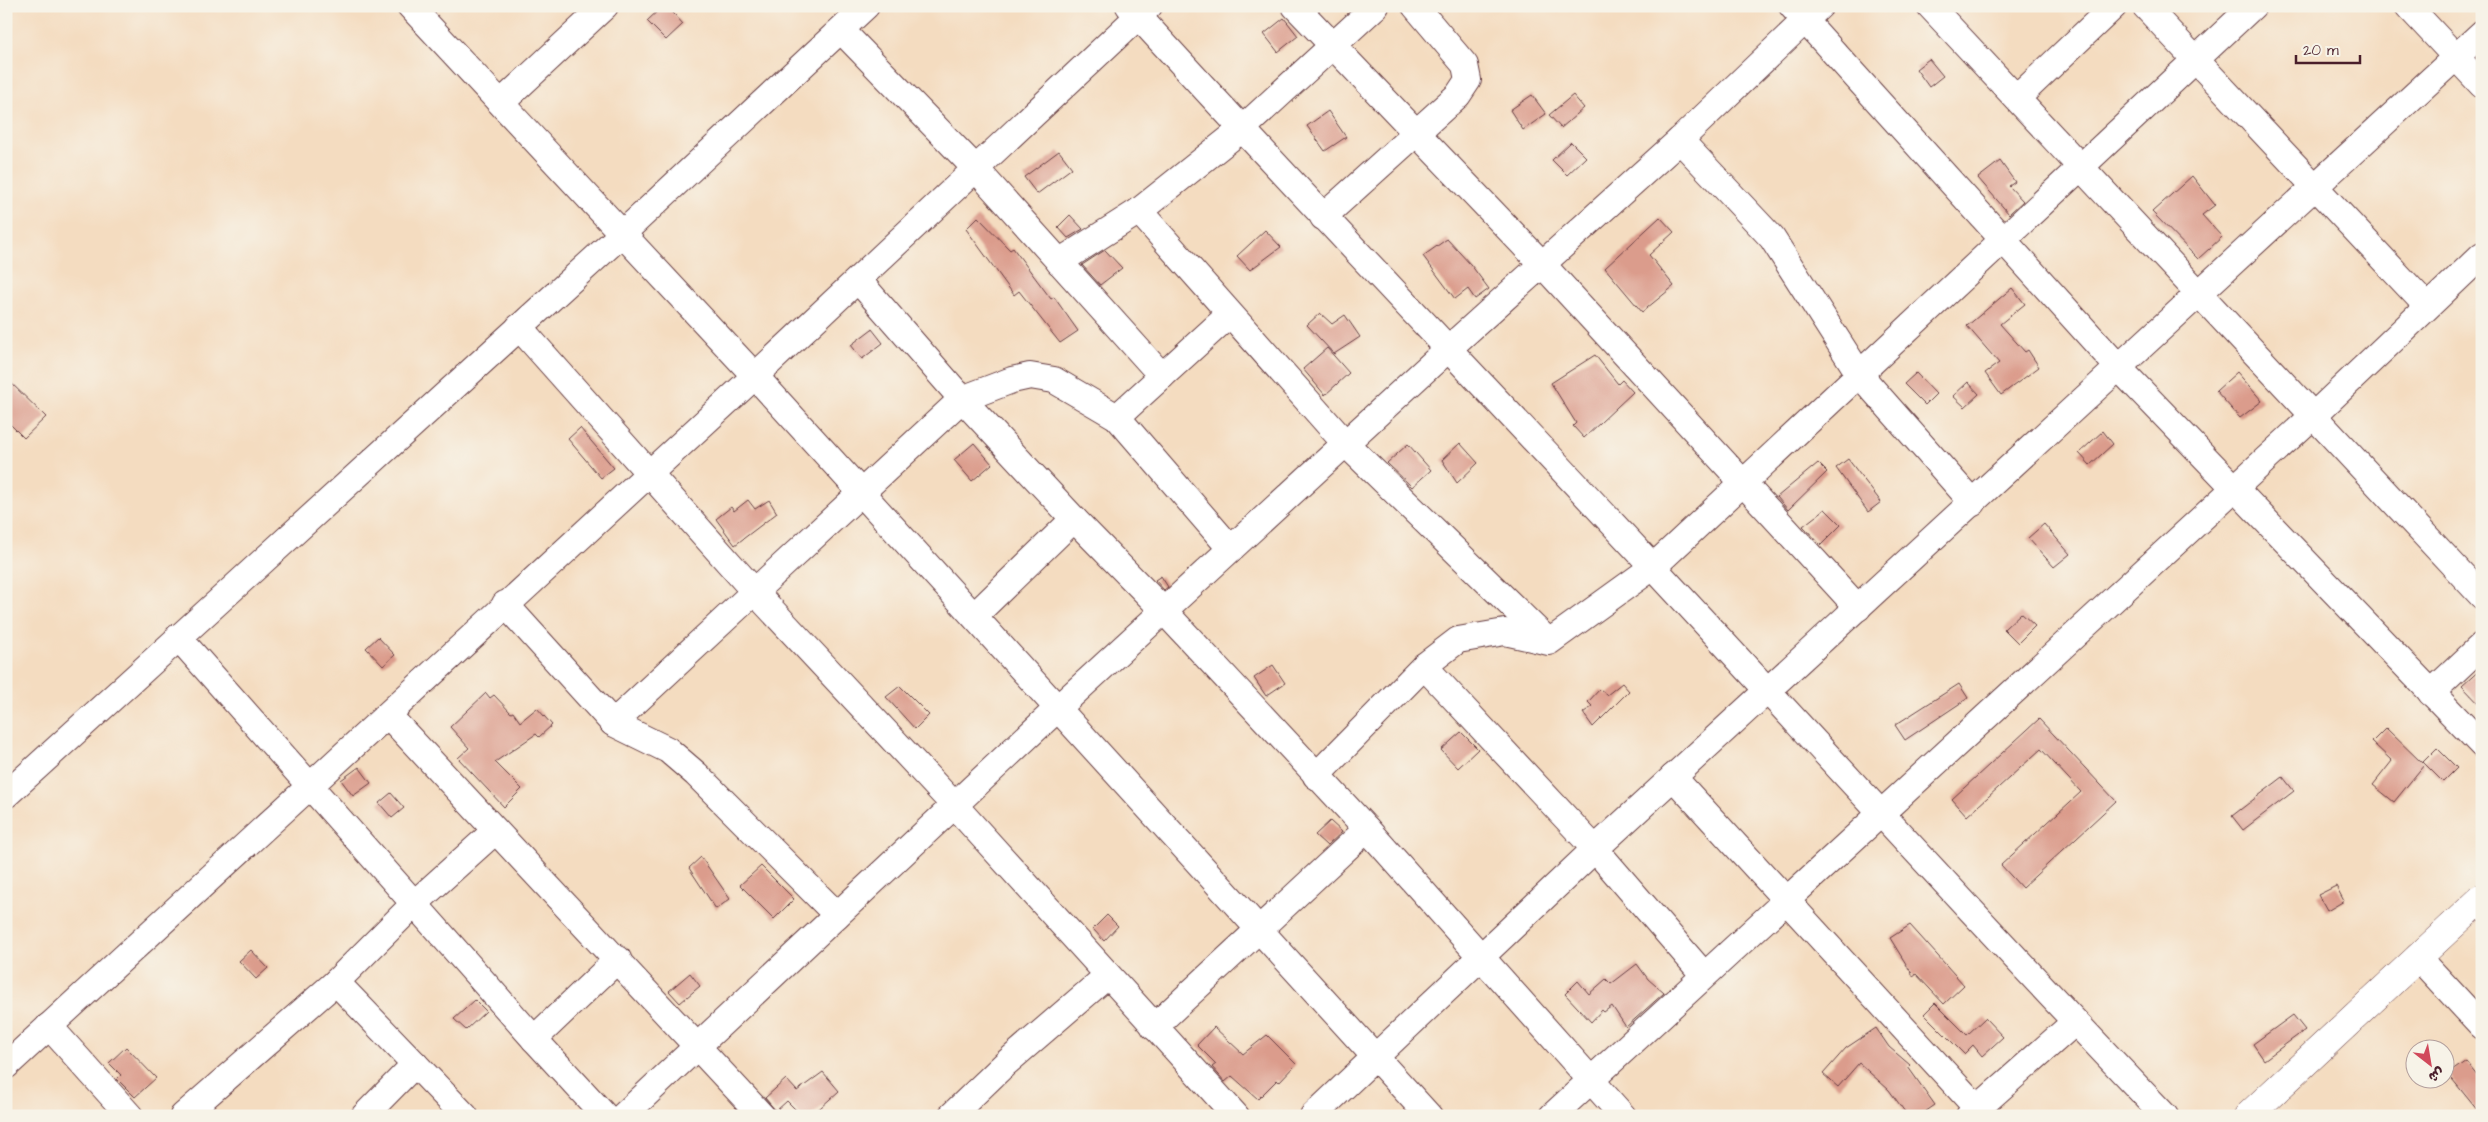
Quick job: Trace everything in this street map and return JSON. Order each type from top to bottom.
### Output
[{"type":"main road","points":[[2248,1116],[2482,898]]},
{"type":"street","points":[[410,6],[755,376],[1429,1116]]},
{"type":"street","points":[[501,103],[605,6]]},
{"type":"street","points":[[6,795],[623,233],[866,6]]},
{"type":"street","points":[[1295,6],[1542,264],[1742,484],[1858,608]]},
{"type":"street","points":[[1058,262],[1139,211],[1242,129],[1376,6]]},
{"type":"street","points":[[1324,217],[1458,95],[1468,80],[1465,65],[1415,6]]},
{"type":"street","points":[[1930,6],[2081,165],[2198,294],[2482,596]]},
{"type":"street","points":[[2017,98],[2114,6]]},
{"type":"street","points":[[2145,6],[2427,306]]},
{"type":"street","points":[[1316,776],[1424,666],[1458,640],[1482,634],[1505,632],[1549,642],[1653,567],[1860,376],[2004,241],[2081,165],[2253,6]]},
{"type":"street","points":[[2408,6],[2482,85]]},
{"type":"street","points":[[6,1066],[388,715],[505,604],[755,376],[976,169],[1139,10],[1242,129],[1653,567],[1881,815],[2166,1116]]},
{"type":"street","points":[[624,1116],[1058,708],[1345,443],[1680,140],[1806,11],[2004,241],[2119,368],[2482,745]]},
{"type":"street","points":[[841,30],[976,169],[1162,376]]},
{"type":"street","points":[[1313,1116],[1595,849],[1768,692],[2314,186],[2482,33]]},
{"type":"street","points":[[1680,140],[1772,238],[1860,376],[1973,502]]},
{"type":"street","points":[[1139,211],[1229,315],[1345,443],[1549,642]]},
{"type":"street","points":[[1552,1116],[1703,974],[1786,902],[2313,416],[2482,255]]},
{"type":"street","points":[[858,280],[962,399],[1074,520],[1164,611],[1367,829],[1481,955],[1590,1082],[1623,1116]]},
{"type":"street","points":[[1117,417],[1229,315]]},
{"type":"street","points":[[519,327],[754,592],[954,806],[1236,1116]]},
{"type":"street","points":[[613,723],[962,399],[1012,380],[1030,376],[1054,380],[1117,417],[1231,549]]},
{"type":"street","points":[[974,616],[1074,520]]},
{"type":"street","points":[[505,604],[613,723],[668,750],[696,774],[837,915]]},
{"type":"street","points":[[178,637],[534,1039],[605,1116]]},
{"type":"street","points":[[2431,693],[2482,645]]},
{"type":"street","points":[[1424,666],[1595,849],[1703,974]]},
{"type":"street","points":[[388,715],[495,831],[618,959],[762,1116]]},
{"type":"street","points":[[1673,777],[1973,1112],[2075,1022]]},
{"type":"street","points":[[1154,1026],[1367,829]]},
{"type":"street","points":[[183,1116],[336,982],[414,904],[495,831]]},
{"type":"street","points":[[2418,957],[2482,1026]]},
{"type":"street","points":[[534,1039],[618,959]]},
{"type":"street","points":[[951,1116],[1005,1064],[1107,976]]},
{"type":"street","points":[[336,982],[466,1116]]},
{"type":"street","points":[[49,1026],[130,1116]]},
{"type":"street","points":[[364,1116],[415,1064]]},
{"type":"building","points":[[663,6],[667,6],[683,24],[666,40],[647,21]]},
{"type":"building","points":[[1284,18],[1298,36],[1278,52],[1264,34]]},
{"type":"building","points":[[1929,59],[1943,76],[1929,87],[1916,69]]},
{"type":"building","points":[[1532,95],[1546,114],[1523,130],[1510,110]]},
{"type":"building","points":[[1573,95],[1584,108],[1561,128],[1549,115]]},
{"type":"building","points":[[1328,111],[1346,137],[1325,151],[1307,126]]},
{"type":"building","points":[[1571,142],[1586,157],[1567,175],[1552,160]]},
{"type":"building","points":[[1059,151],[1072,168],[1037,194],[1024,177]]},
{"type":"building","points":[[2000,161],[2015,182],[2009,186],[2023,201],[2009,214],[1978,178]]},
{"type":"building","points":[[2192,176],[2215,205],[2202,215],[2222,237],[2198,259],[2152,212]]},
{"type":"building","points":[[1070,215],[1083,229],[1068,238],[1058,227]]},
{"type":"building","points":[[978,217],[1010,250],[1013,248],[1051,299],[1054,297],[1078,331],[1060,343],[1019,291],[1014,295],[966,229]]},
{"type":"building","points":[[1660,217],[1674,232],[1649,255],[1674,286],[1642,312],[1605,268]]},
{"type":"building","points":[[1265,230],[1281,247],[1250,270],[1237,256]]},
{"type":"building","points":[[1447,239],[1471,265],[1489,289],[1475,299],[1468,289],[1455,299],[1423,256]]},
{"type":"building","points":[[1105,250],[1122,268],[1100,285],[1082,265]]},
{"type":"building","points":[[2012,288],[2025,304],[2000,324],[2025,352],[2028,350],[2039,367],[2001,395],[1985,373],[1999,363],[1967,326]]},
{"type":"building","points":[[1320,313],[1332,324],[1345,315],[1360,337],[1334,354],[1307,325]]},
{"type":"building","points":[[872,329],[883,343],[862,359],[851,345]]},
{"type":"building","points":[[1327,348],[1349,373],[1325,395],[1303,369]]},
{"type":"building","points":[[1595,355],[1618,384],[1622,380],[1633,392],[1584,438],[1573,426],[1576,423],[1551,383]]},
{"type":"building","points":[[2237,372],[2262,401],[2240,418],[2216,391]]},
{"type":"building","points":[[1916,373],[1936,394],[1925,405],[1904,384]]},
{"type":"building","points":[[6,378],[46,417],[24,438],[6,420]]},
{"type":"building","points":[[1968,382],[1979,394],[1965,407],[1953,396]]},
{"type":"building","points":[[580,428],[614,468],[601,478],[568,439]]},
{"type":"building","points":[[2103,431],[2113,444],[2090,465],[2079,453]]},
{"type":"building","points":[[974,443],[992,464],[972,481],[954,460]]},
{"type":"building","points":[[1460,443],[1478,463],[1457,483],[1442,460]]},
{"type":"building","points":[[1408,444],[1431,470],[1412,487],[1387,463]]},
{"type":"building","points":[[1848,459],[1881,502],[1868,512],[1836,468]]},
{"type":"building","points":[[1818,463],[1827,472],[1788,510],[1777,497]]},
{"type":"building","points":[[748,500],[755,509],[769,500],[777,513],[735,545],[716,519],[731,507],[734,511]]},
{"type":"building","points":[[1825,509],[1841,525],[1821,545],[1803,526]]},
{"type":"building","points":[[2044,524],[2070,554],[2054,567],[2028,538]]},
{"type":"building","points":[[1161,576],[1168,587],[1164,590],[1155,580]]},
{"type":"building","points":[[2021,613],[2035,626],[2018,643],[2004,629]]},
{"type":"building","points":[[378,637],[395,655],[383,666],[366,648]]},
{"type":"building","points":[[1273,665],[1285,683],[1266,696],[1254,678]]},
{"type":"building","points":[[2482,668],[2482,707],[2462,686]]},
{"type":"building","points":[[1622,683],[1629,691],[1593,727],[1583,713],[1592,706],[1588,702],[1600,689],[1607,695]]},
{"type":"building","points":[[1959,684],[1968,698],[1905,740],[1895,725]]},
{"type":"building","points":[[900,686],[929,715],[915,729],[886,697]]},
{"type":"building","points":[[486,693],[490,698],[494,695],[511,713],[513,712],[520,722],[537,708],[552,725],[539,737],[536,734],[495,762],[522,789],[504,807],[458,758],[469,748],[450,727]]},
{"type":"building","points":[[2039,719],[2116,801],[2022,888],[2001,865],[2081,792],[2041,749],[1967,816],[1952,799]]},
{"type":"building","points":[[2386,728],[2424,765],[2394,802],[2373,785],[2392,761],[2372,742]]},
{"type":"building","points":[[1461,732],[1478,749],[1458,768],[1441,750]]},
{"type":"building","points":[[2437,748],[2457,768],[2443,782],[2423,762]]},
{"type":"building","points":[[359,767],[371,783],[353,796],[341,780]]},
{"type":"building","points":[[2283,777],[2294,791],[2243,830],[2232,816]]},
{"type":"building","points":[[391,793],[404,808],[392,818],[379,803]]},
{"type":"building","points":[[1330,821],[1342,832],[1327,846],[1315,835]]},
{"type":"building","points":[[701,857],[730,899],[716,909],[689,868]]},
{"type":"building","points":[[761,866],[794,899],[774,919],[740,885]]},
{"type":"building","points":[[2336,886],[2344,901],[2327,911],[2318,895]]},
{"type":"building","points":[[1107,915],[1118,926],[1104,941],[1093,929]]},
{"type":"building","points":[[1910,925],[1964,985],[1944,1004],[1916,974],[1914,977],[1890,938]]},
{"type":"building","points":[[251,950],[268,968],[256,979],[239,961]]},
{"type":"building","points":[[1637,964],[1648,979],[1664,993],[1626,1027],[1612,1006],[1604,1012],[1602,1010],[1591,1022],[1565,994],[1578,981],[1589,994],[1606,979],[1611,984]]},
{"type":"building","points":[[690,973],[700,986],[680,1003],[669,991]]},
{"type":"building","points":[[475,1000],[486,1011],[466,1030],[454,1019]]},
{"type":"building","points":[[1935,1003],[1967,1035],[1985,1018],[2003,1037],[1982,1056],[1973,1045],[1964,1054],[1924,1014]]},
{"type":"building","points":[[2293,1015],[2305,1030],[2264,1060],[2253,1044]]},
{"type":"building","points":[[1214,1027],[1243,1054],[1267,1035],[1296,1064],[1279,1082],[1277,1080],[1258,1099],[1232,1076],[1225,1082],[1212,1067],[1216,1064],[1197,1045]]},
{"type":"building","points":[[1876,1028],[1889,1047],[1910,1065],[1908,1067],[1935,1105],[1919,1116],[1908,1116],[1889,1090],[1859,1063],[1838,1087],[1823,1074],[1846,1048]]},
{"type":"building","points":[[126,1047],[156,1078],[135,1097],[117,1079],[121,1075],[109,1063]]},
{"type":"building","points":[[2466,1061],[2482,1081],[2482,1116],[2456,1084],[2456,1068]]},
{"type":"building","points":[[823,1072],[839,1091],[811,1116],[802,1116],[787,1101],[776,1111],[765,1098],[786,1079],[797,1091]]}]
